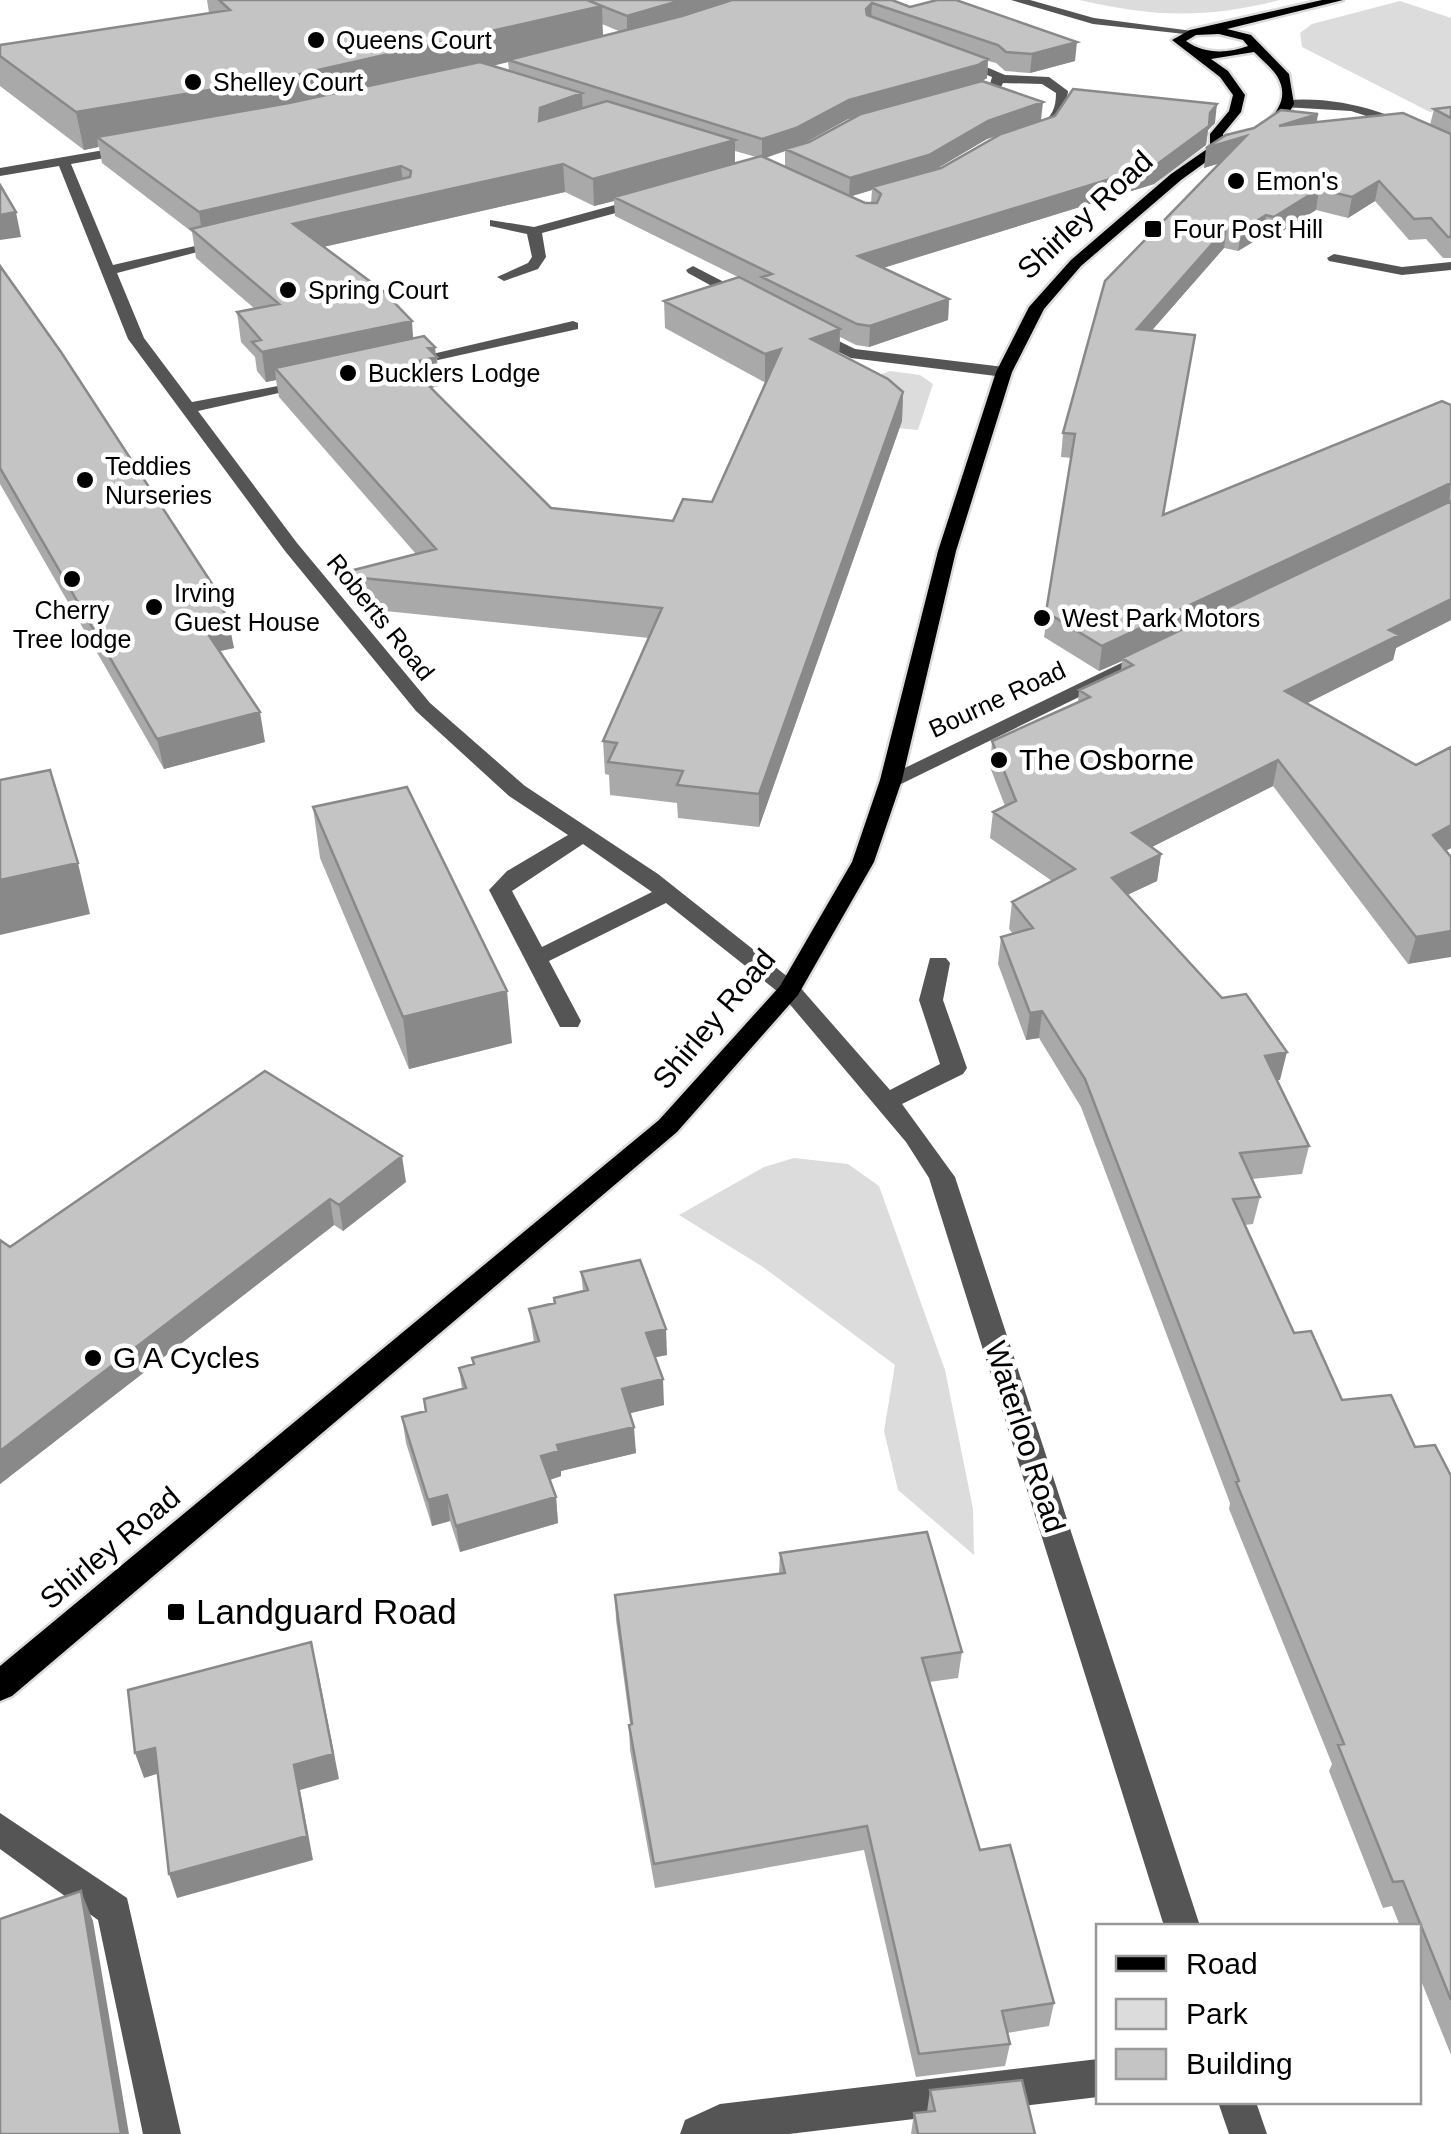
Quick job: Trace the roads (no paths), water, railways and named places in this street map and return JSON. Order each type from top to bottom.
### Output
[{"type":"main road","points":[[1217,148],[1216,134],[1235,112],[1239,94],[1224,74],[1179,44],[1180,37],[1338,0]]},
{"type":"main road","points":[[1188,49],[1231,55],[1254,44],[1286,13]]},
{"type":"main road","points":[[1201,31],[1240,34],[1254,44],[1285,77],[1288,104]]},
{"type":"main road","name":"Shirley Road","points":[[0,1686],[668,1126],[790,990],[863,862],[892,780],[948,551],[1004,372],[1037,307],[1076,263],[1176,176],[1217,148],[1244,142],[1262,132],[1280,118],[1288,104]]},
{"type":"street","points":[[1017,0],[1093,21],[1201,31]]},
{"type":"street","points":[[1093,21],[1121,35],[1153,43]]},
{"type":"street","points":[[1168,45],[1188,49]]},
{"type":"street","points":[[943,53],[991,70],[1000,80]]},
{"type":"street","points":[[946,101],[982,91],[1000,80],[1034,79],[1055,84],[1062,91],[1063,103],[1047,128],[1029,134]]},
{"type":"street","points":[[982,91],[1007,100]]},
{"type":"street","points":[[1288,104],[1331,102],[1356,107],[1451,149]]},
{"type":"street","points":[[0,172],[156,145]]},
{"type":"street","name":"Roberts Road","points":[[64,162],[136,339],[291,546],[422,707],[517,791],[666,893],[790,990]]},
{"type":"street","points":[[495,223],[534,232],[665,195]]},
{"type":"street","points":[[504,277],[534,266],[540,257],[534,232]]},
{"type":"street","points":[[108,271],[236,240]]},
{"type":"street","points":[[1334,258],[1402,270],[1451,266]]},
{"type":"street","points":[[693,270],[723,294],[766,309]]},
{"type":"street","points":[[380,367],[574,326]]},
{"type":"street","points":[[800,326],[850,353],[1004,372]]},
{"type":"street","points":[[188,408],[323,380]]},
{"type":"street","name":"Bourne Road","points":[[892,780],[1169,646]]},
{"type":"street","points":[[569,1021],[500,890],[515,876],[583,835]]},
{"type":"street","points":[[535,959],[620,920],[666,893]]},
{"type":"street","points":[[884,1102],[954,1068],[930,1000],[938,963]]},
{"type":"street","name":"Waterloo Road","points":[[790,990],[915,1136],[942,1177],[1181,1924]]},
{"type":"street","points":[[0,1829],[114,1910],[162,2134]]},
{"type":"street","points":[[699,2134],[720,2123],[1096,2078]]},
{"type":"street","points":[[1239,2104],[1248,2134]]},
{"type":"place","name":"Queens Court","points":[[316,40]]},
{"type":"place","name":"Shelley Court","points":[[193,82]]},
{"type":"place","name":"Emon's","points":[[1236,181]]},
{"type":"place","name":"Four Post Hill","points":[[1153,229]]},
{"type":"place","name":"Spring Court","points":[[288,290]]},
{"type":"place","name":"Bucklers Lodge","points":[[348,373]]},
{"type":"place","name":"Teddies Nurseries","points":[[85,480]]},
{"type":"place","name":"Cherry Tree lodge","points":[[72,579]]},
{"type":"place","name":"Irving Guest House","points":[[154,607]]},
{"type":"place","name":"West Park Motors","points":[[1042,618]]},
{"type":"place","name":"The Osborne","points":[[999,760]]},
{"type":"place","name":"G A Cycles","points":[[93,1358]]},
{"type":"place","name":"Landguard Road","points":[[176,1612]]}]
